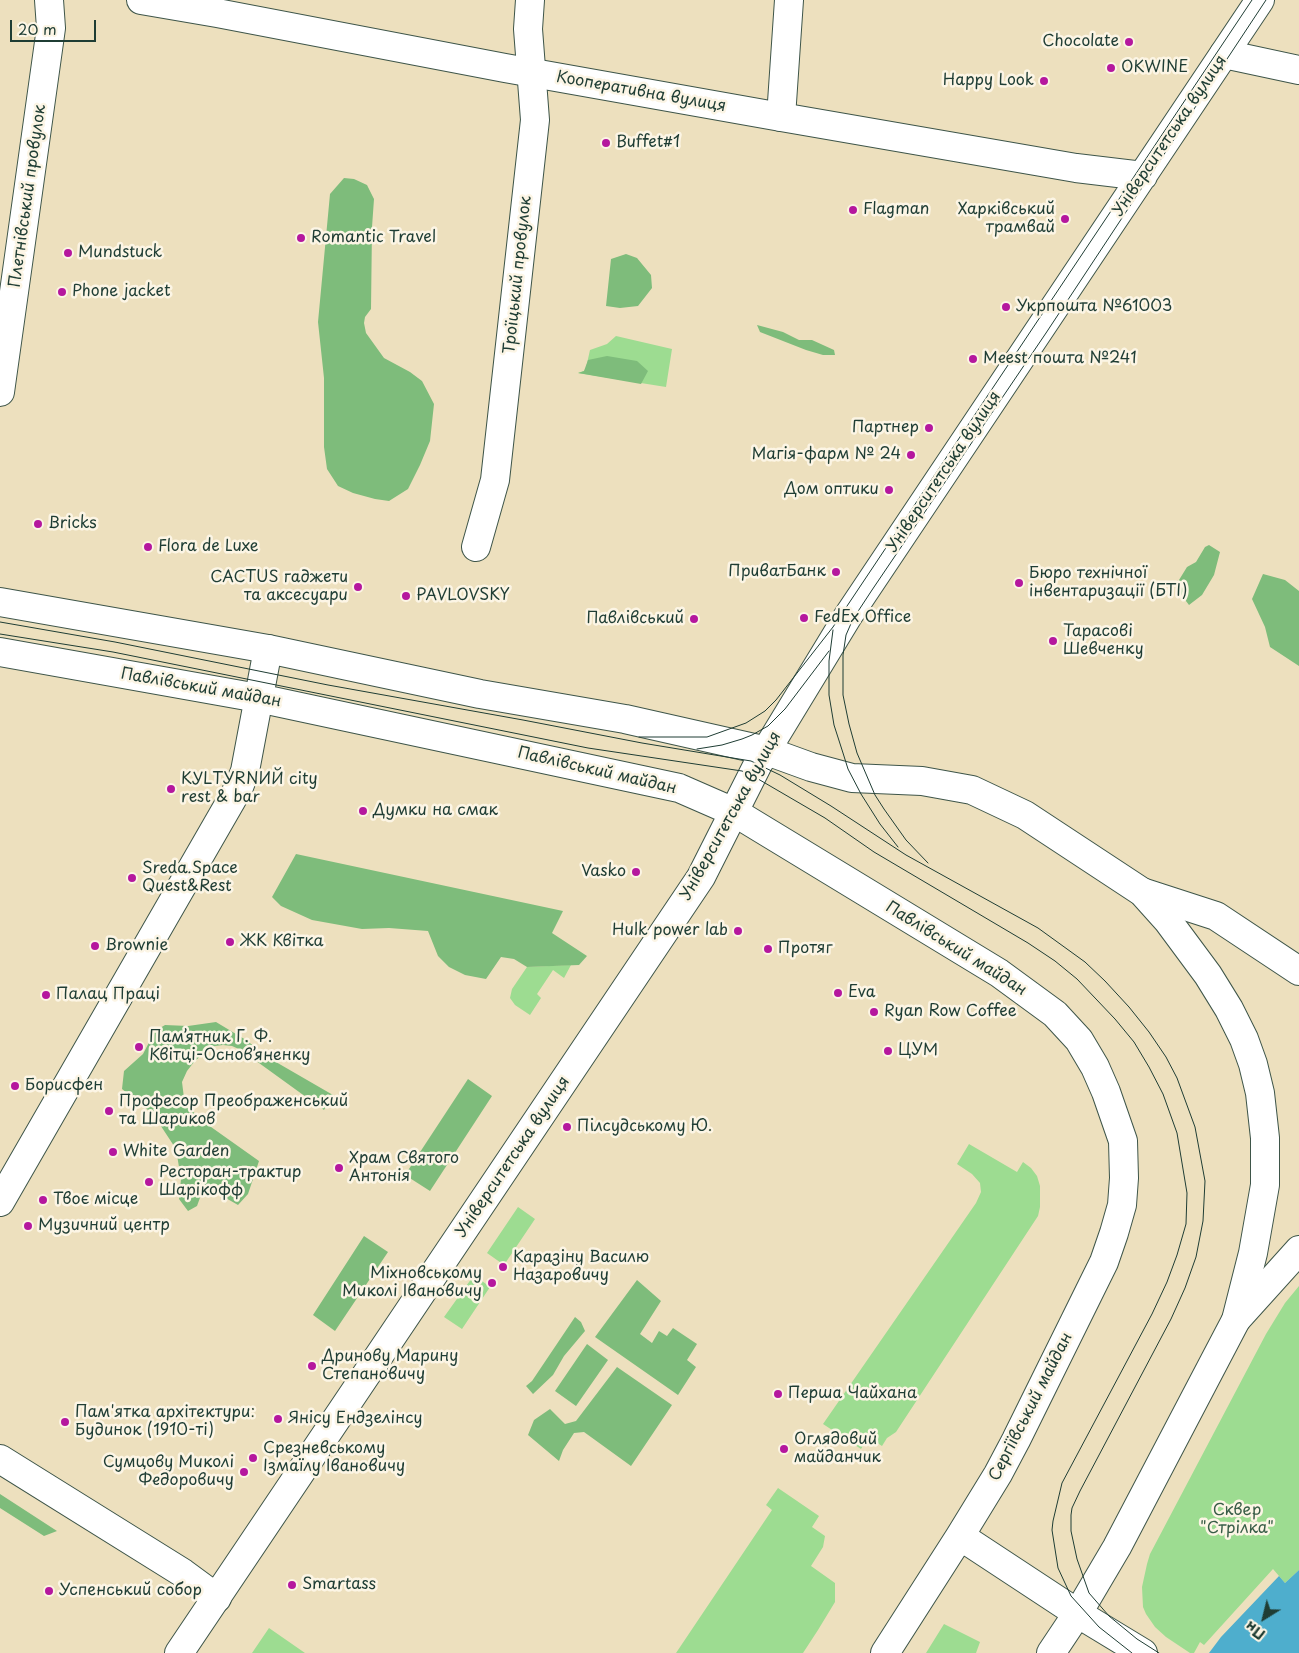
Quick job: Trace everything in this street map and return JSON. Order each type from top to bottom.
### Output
[{"type":"main road","name":"Плетнівський провулок","points":[[0,392],[51,28],[49,0]]},
{"type":"main road","name":"Кооперативна вулиця","points":[[141,0],[781,117],[1076,168],[1143,176]]},
{"type":"main road","name":"Троїцький провулок","points":[[476,547],[495,480],[535,120],[528,29],[530,0]]},
{"type":"main road","points":[[781,117],[789,0]]},
{"type":"main road","name":"Університетська вулиця","points":[[179,1653],[701,877],[767,750],[848,616],[1260,0]]},
{"type":"main road","points":[[1224,54],[1299,70]]},
{"type":"main road","points":[[0,602],[268,649],[480,694],[625,719],[767,750],[812,767],[852,778],[922,781],[972,790],[1025,815],[1142,892],[1216,916],[1299,971]]},
{"type":"main road","points":[[0,1202],[239,787],[245,771],[268,649]]},
{"type":"main road","name":"Павлівський майдан","points":[[0,652],[258,698],[679,788],[734,812],[999,973],[1055,1014],[1079,1040],[1095,1067],[1106,1092],[1122,1141]]},
{"type":"main road","points":[[1051,1653],[1117,1547],[1236,1320],[1253,1253],[1265,1185],[1265,1138],[1260,1093],[1250,1056],[1229,1009],[1189,947],[1142,892]]},
{"type":"main road","name":"Сергіївський майдан","points":[[885,1653],[998,1474],[1104,1262],[1122,1205],[1124,1178],[1122,1141]]},
{"type":"main road","points":[[1236,1320],[1299,1250]]},
{"type":"main road","points":[[0,1459],[183,1573],[217,1598]]},
{"type":"main road","points":[[960,1536],[1077,1613],[1142,1653]]},
{"type":"green space","points":[[344,178],[354,179],[367,185],[374,199],[371,309],[365,317],[366,333],[384,358],[422,381],[434,404],[430,441],[420,465],[408,489],[389,501],[353,493],[338,486],[327,469],[324,447],[324,378],[318,322],[330,194]]},
{"type":"green space","points":[[626,254],[637,258],[651,275],[652,288],[638,306],[620,308],[606,306],[611,259]]},
{"type":"green space","points":[[757,325],[783,332],[799,340],[812,340],[834,350],[835,355],[823,355],[806,350],[760,332]]},
{"type":"green space","points":[[616,336],[672,349],[666,387],[578,373],[586,368],[590,350],[607,344]]},
{"type":"green space","points":[[607,356],[637,361],[648,371],[641,384],[578,373],[584,371],[588,360]]},
{"type":"green space","points":[[1209,545],[1220,552],[1214,575],[1202,595],[1189,605],[1180,593],[1179,580],[1187,567],[1196,562],[1205,547]]},
{"type":"green space","points":[[1263,574],[1285,580],[1299,591],[1299,666],[1270,647],[1265,627],[1252,599]]},
{"type":"green space","points":[[296,854],[563,911],[552,933],[587,956],[579,965],[527,967],[514,959],[501,957],[486,979],[465,975],[449,967],[438,956],[428,931],[389,928],[362,929],[312,920],[281,906],[272,897]]},
{"type":"green space","points":[[571,965],[564,978],[553,970],[537,994],[541,998],[530,1015],[515,1005],[510,998],[512,989],[527,967]]},
{"type":"green space","points":[[216,1022],[246,1040],[269,1058],[333,1095],[324,1110],[241,1050],[223,1045],[207,1050],[187,1071],[182,1082],[184,1098],[195,1114],[204,1122],[259,1161],[248,1194],[238,1205],[210,1189],[201,1195],[197,1206],[188,1211],[179,1199],[181,1179],[176,1149],[153,1114],[122,1089],[124,1071],[143,1054],[155,1031],[165,1025],[188,1026]]},
{"type":"green space","points":[[468,1079],[492,1096],[430,1191],[405,1175]]},
{"type":"green space","points":[[969,1144],[1017,1172],[1023,1162],[1031,1168],[1037,1176],[1040,1186],[1038,1216],[896,1432],[887,1438],[882,1446],[868,1437],[861,1449],[823,1424],[976,1203],[981,1192],[980,1183],[972,1174],[957,1164]]},
{"type":"green space","points":[[518,1207],[535,1219],[504,1265],[487,1253]]},
{"type":"green space","points":[[364,1236],[388,1252],[335,1331],[313,1315]]},
{"type":"green space","points":[[474,1275],[490,1287],[462,1329],[444,1317]]},
{"type":"green space","points":[[637,1280],[661,1301],[640,1334],[652,1343],[659,1331],[667,1336],[673,1328],[697,1344],[687,1360],[696,1367],[678,1395],[595,1337]]},
{"type":"green space","name":"Сквер \"Стрілка\"","points":[[1299,1286],[1299,1570],[1285,1583],[1273,1569],[1204,1645],[1200,1642],[1194,1653],[1190,1653],[1166,1637],[1155,1627],[1146,1614],[1143,1607],[1142,1587],[1147,1564],[1150,1554],[1266,1334],[1285,1303]]},
{"type":"green space","points":[[575,1317],[581,1322],[585,1331],[564,1356],[553,1375],[533,1394],[526,1386],[532,1381]]},
{"type":"green space","points":[[587,1344],[608,1360],[576,1406],[555,1391]]},
{"type":"green space","points":[[617,1367],[672,1405],[631,1466],[584,1432],[574,1433],[563,1450],[559,1461],[528,1435],[534,1420],[550,1409],[565,1424],[576,1421]]},
{"type":"green space","points":[[778,1488],[819,1516],[812,1527],[825,1536],[823,1547],[811,1566],[835,1583],[835,1602],[818,1630],[803,1653],[676,1653],[772,1510],[766,1505]]},
{"type":"green space","points":[[0,1494],[57,1531],[44,1536],[0,1508]]},
{"type":"green space","points":[[944,1624],[980,1642],[976,1653],[926,1653]]},
{"type":"green space","points":[[269,1628],[305,1653],[252,1653]]},
{"type":"water","points":[[1299,1570],[1299,1653],[1209,1653],[1221,1637],[1279,1576],[1285,1583]]},
{"type":"tram line","points":[[639,737],[707,737],[746,723],[765,711],[776,700],[833,627],[1252,0]]},
{"type":"tram line","points":[[928,863],[906,840],[884,809],[875,795],[857,753],[843,695],[843,655],[846,635],[853,619],[872,590],[1046,333],[1266,0]]},
{"type":"tram line","points":[[0,622],[115,642],[328,685],[642,743],[751,761],[780,775],[906,855],[1038,928],[1085,962],[1129,1007],[1166,1057],[1177,1078],[1195,1127],[1205,1181],[1203,1221],[1196,1257],[1185,1288],[1171,1319],[1080,1491],[1072,1508],[1071,1515],[1071,1531],[1077,1559],[1089,1593],[1109,1616],[1137,1639],[1159,1653]]},
{"type":"tram line","points":[[833,630],[829,661],[829,695],[834,725],[848,769],[861,794],[880,824],[898,847]]},
{"type":"tram line","points":[[0,634],[113,652],[588,748],[742,771],[825,818],[874,852],[1028,943],[1077,979],[1134,1042],[1163,1094],[1177,1133],[1187,1193],[1186,1224],[1167,1282],[1152,1314],[1062,1483],[1053,1521],[1052,1530],[1058,1568],[1071,1596],[1099,1627],[1132,1653]]},
{"type":"tram line","points":[[697,749],[722,745],[742,739],[768,726],[785,709],[829,651]]},
{"type":"place","name":"Chocolate","points":[[1129,42]]},
{"type":"place","name":"OKWINE","points":[[1111,68]]},
{"type":"place","name":"Happy Look","points":[[1044,81]]},
{"type":"place","name":"Buffet#1","points":[[606,143]]},
{"type":"place","name":"Flagman","points":[[853,210]]},
{"type":"place","name":"Харківський трамвай","points":[[1065,219]]},
{"type":"place","name":"Romantic Travel","points":[[301,238]]},
{"type":"place","name":"Mundstuck","points":[[68,253]]},
{"type":"place","name":"Phone jacket","points":[[62,292]]},
{"type":"place","name":"Укрпошта №61003","points":[[1006,307]]},
{"type":"place","name":"Meest пошта №241","points":[[973,359]]},
{"type":"place","name":"Партнер","points":[[929,428]]},
{"type":"place","name":"Магія-фарм № 24","points":[[911,455]]},
{"type":"place","name":"Дом оптики","points":[[889,490]]},
{"type":"place","name":"Bricks","points":[[38,524]]},
{"type":"place","name":"Flora de Luxe","points":[[148,547]]},
{"type":"place","name":"ПриватБанк","points":[[836,572]]},
{"type":"place","name":"Бюро технічної інвентаризації (БТІ)","points":[[1019,583]]},
{"type":"place","name":"CACTUS гаджети та аксесуари","points":[[358,587]]},
{"type":"place","name":"PAVLOVSKY","points":[[406,596]]},
{"type":"place","name":"FedEx Office","points":[[804,618]]},
{"type":"place","name":"Павлівський","points":[[694,619]]},
{"type":"place","name":"Тарасові Шевченку","points":[[1053,641]]},
{"type":"place","name":"КУLТУRNИЙ city rest & bar","points":[[171,789]]},
{"type":"place","name":"Думки на смак","points":[[363,811]]},
{"type":"place","name":"Vasko","points":[[636,872]]},
{"type":"place","name":"Sreda.Space Quest&Rest","points":[[132,878]]},
{"type":"place","name":"Hulk power lab","points":[[738,931]]},
{"type":"place","name":"ЖК Квітка","points":[[230,942]]},
{"type":"place","name":"Brownie","points":[[95,946]]},
{"type":"place","name":"Протяг","points":[[768,949]]},
{"type":"place","name":"Eva","points":[[838,993]]},
{"type":"place","name":"Палац Праці","points":[[46,995]]},
{"type":"place","name":"Ryan Row Coffee","points":[[874,1012]]},
{"type":"place","name":"Пам’ятник Г. Ф. Квітці-Основ’яненку","points":[[139,1047]]},
{"type":"place","name":"ЦУМ","points":[[888,1051]]},
{"type":"place","name":"Борисфен","points":[[15,1086]]},
{"type":"place","name":"Професор Преображенський та Шариков","points":[[109,1111]]},
{"type":"place","name":"Пілсудському Ю.","points":[[567,1127]]},
{"type":"place","name":"White Garden","points":[[113,1152]]},
{"type":"place","name":"Храм Святого Антонія","points":[[339,1168]]},
{"type":"place","name":"Ресторан-трактир Шарікофф","points":[[149,1182]]},
{"type":"place","name":"Твоє місце","points":[[43,1200]]},
{"type":"place","name":"Музичний центр","points":[[28,1226]]},
{"type":"place","name":"Каразіну Василю Назаровичу","points":[[503,1267]]},
{"type":"place","name":"Міхновському Миколі Івановичу","points":[[492,1283]]},
{"type":"place","name":"Дринову Марину Степановичу","points":[[312,1366]]},
{"type":"place","name":"Перша Чайхана","points":[[778,1394]]},
{"type":"place","name":"Янісу Ендзелінсу","points":[[278,1419]]},
{"type":"place","name":"Пам'ятка архітектури: Будинок (1910-ті)","points":[[65,1422]]},
{"type":"place","name":"Оглядовий майданчик","points":[[784,1449]]},
{"type":"place","name":"Срезневському Ізмаїлу Івановичу","points":[[253,1458]]},
{"type":"place","name":"Сумцову Миколі Федоровичу","points":[[244,1472]]},
{"type":"place","name":"Smartass","points":[[292,1585]]},
{"type":"place","name":"Успенський собор","points":[[49,1591]]}]
